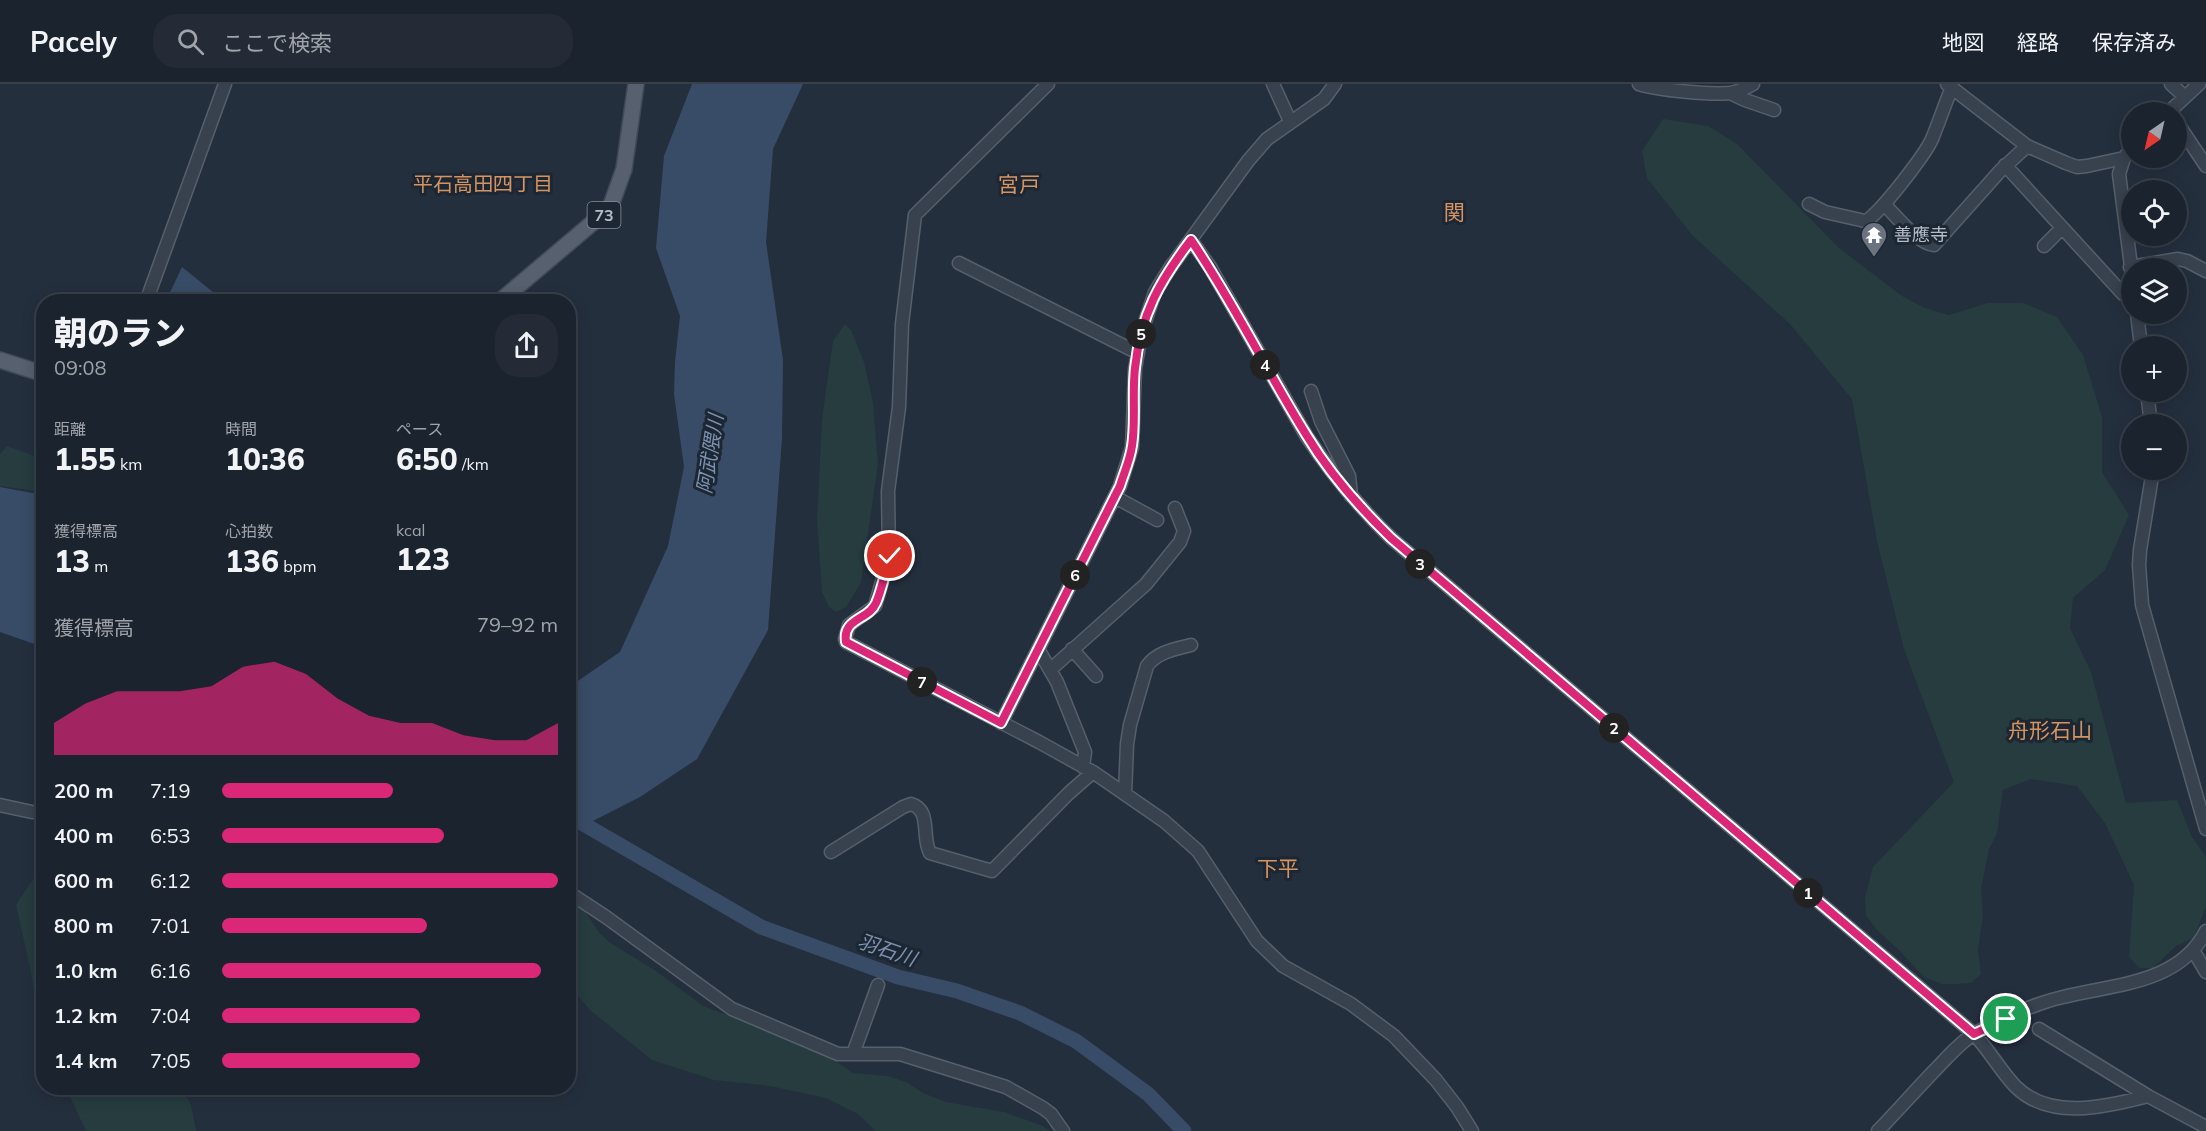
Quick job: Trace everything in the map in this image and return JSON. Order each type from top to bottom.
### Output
[{"type":"main road","name":"73","points":[[509,294],[610,208],[616,197],[624,169],[636,84]]},
{"type":"main road","points":[[0,360],[36,371]]},
{"type":"street","points":[[149,294],[225,84]]},
{"type":"street","points":[[1048,84],[915,215],[902,324],[899,407],[888,491],[890,556],[875,606],[849,625],[845,639],[850,646],[1088,770],[1164,821],[1198,851],[1257,941],[1283,966],[1316,987],[1351,1004],[1405,1046],[1449,1096],[1472,1131]]},
{"type":"street","points":[[1274,84],[1289,119]]},
{"type":"street","points":[[1001,723],[1115,497],[1132,447],[1135,369],[1148,310],[1155,292],[1248,161],[1267,139],[1324,99],[1335,84]]},
{"type":"street","points":[[1639,84],[1652,88],[1730,93],[1774,110]]},
{"type":"street","points":[[1730,93],[1753,84]]},
{"type":"street","points":[[2171,84],[2185,97]]},
{"type":"street","points":[[2181,102],[2199,84]]},
{"type":"street","points":[[1809,204],[1825,212],[1865,221],[1871,220],[1885,205],[1931,142],[1949,86],[2027,146],[2077,167],[2096,165],[2121,156]]},
{"type":"street","points":[[2187,138],[2206,166]]},
{"type":"street","points":[[1885,205],[1918,237],[1934,245],[1998,168],[2027,146]]},
{"type":"street","points":[[1998,168],[2062,228],[2121,292]]},
{"type":"street","points":[[2122,168],[2119,174],[2130,258]]},
{"type":"street","points":[[2044,246],[2062,228]]},
{"type":"street","points":[[1191,240],[1210,267],[1277,386],[1325,463],[1352,497],[1391,538],[1974,1034],[1992,1054],[2013,1084],[2024,1094],[2047,1106],[2063,1108],[2129,1101],[2148,1096]]},
{"type":"street","points":[[2187,261],[2206,271]]},
{"type":"street","points":[[959,263],[1138,353]]},
{"type":"street","points":[[1311,391],[1321,421],[1349,476],[1352,497]]},
{"type":"street","points":[[2152,480],[2140,550],[2142,605],[2206,829]]},
{"type":"street","points":[[1115,497],[1157,520]]},
{"type":"street","points":[[1050,670],[1146,584],[1180,542],[1184,531],[1175,508]]},
{"type":"street","points":[[1125,794],[1130,725],[1147,666],[1159,655],[1191,645]]},
{"type":"street","points":[[831,852],[911,804],[920,808],[924,813],[926,846],[930,853],[992,871],[1069,793],[1088,770],[1085,752],[1057,682],[1038,649]]},
{"type":"street","points":[[1072,649],[1096,676]]},
{"type":"street","points":[[0,805],[32,812]]},
{"type":"street","points":[[576,897],[732,1009],[838,1054],[900,1054],[1006,1087],[1051,1114],[1062,1131]]},
{"type":"street","points":[[1878,1131],[1952,1052],[1974,1034],[2044,1002],[2162,973],[2193,950],[2206,931]]},
{"type":"street","points":[[2193,950],[2206,972]]},
{"type":"street","points":[[853,1054],[878,985]]},
{"type":"street","points":[[2039,1029],[2148,1096],[2206,1126]]},
{"type":"green space","points":[[1663,119],[1708,126],[1737,144],[1839,248],[1902,296],[1925,308],[1949,315],[1988,303],[2023,303],[2057,317],[2083,355],[2102,417],[2102,472],[2129,515],[2105,570],[2073,598],[2070,628],[2091,672],[2126,803],[2177,800],[2192,837],[2206,857],[2206,906],[2194,938],[2176,946],[2153,968],[2139,968],[2129,957],[2134,885],[2105,823],[2077,786],[2031,779],[2003,790],[1997,833],[1989,849],[1981,888],[1983,915],[1978,951],[1981,974],[1971,983],[1942,984],[1924,977],[1877,930],[1866,915],[1865,897],[1873,867],[1954,782],[1904,649],[1877,541],[1852,399],[1790,324],[1692,235],[1647,178],[1642,151]]},
{"type":"green space","points":[[845,324],[851,330],[864,362],[873,403],[878,464],[861,582],[846,607],[836,612],[829,607],[822,592],[817,520],[822,420],[829,368],[833,341]]},
{"type":"green space","points":[[7,446],[36,456],[36,491],[0,486],[0,454]]},
{"type":"green space","points":[[36,875],[36,1003],[30,967],[16,905]]},
{"type":"green space","points":[[576,900],[609,942],[656,971],[703,1006],[752,1024],[780,1031],[828,1056],[853,1073],[888,1076],[946,1102],[1004,1112],[1043,1126],[1049,1131],[876,1131],[858,1114],[826,1098],[770,1086],[714,1080],[652,1060],[590,1010],[576,994]]},
{"type":"green space","points":[[69,1095],[186,1095],[191,1105],[196,1131],[86,1131]]},
{"type":"water","name":"阿武隈川","points":[[692,84],[803,84],[773,149],[766,242],[783,360],[782,438],[768,630],[697,759],[640,797],[576,829],[576,682],[620,652],[668,546],[684,467],[674,394],[680,316],[656,248],[664,156]]},
{"type":"water","points":[[182,267],[215,294],[169,294]]},
{"type":"water","points":[[0,487],[36,494],[36,645],[0,632]]},
{"type":"waterway","name":"羽石川","points":[[576,820],[761,927],[898,977],[957,991],[1020,1013],[1076,1041],[1148,1094],[1184,1131]]},
{"type":"place","name":"善應寺","points":[[1874,258]]},
{"type":"district","name":"平石高田四丁目","points":[[483,184]]},
{"type":"district","name":"宮戸","points":[[1019,185]]},
{"type":"district","name":"関","points":[[1454,213]]},
{"type":"district","name":"舟形石山","points":[[2050,731]]},
{"type":"district","name":"下平","points":[[1278,869]]},
{"type":"route","points":[[890,556],[875,606],[849,625],[846,642],[1001,723],[1120,486],[1132,447],[1135,369],[1141,333],[1155,292],[1191,240],[1210,267],[1307,437],[1365,513],[1391,538],[1974,1034],[2006,1019]]}]
